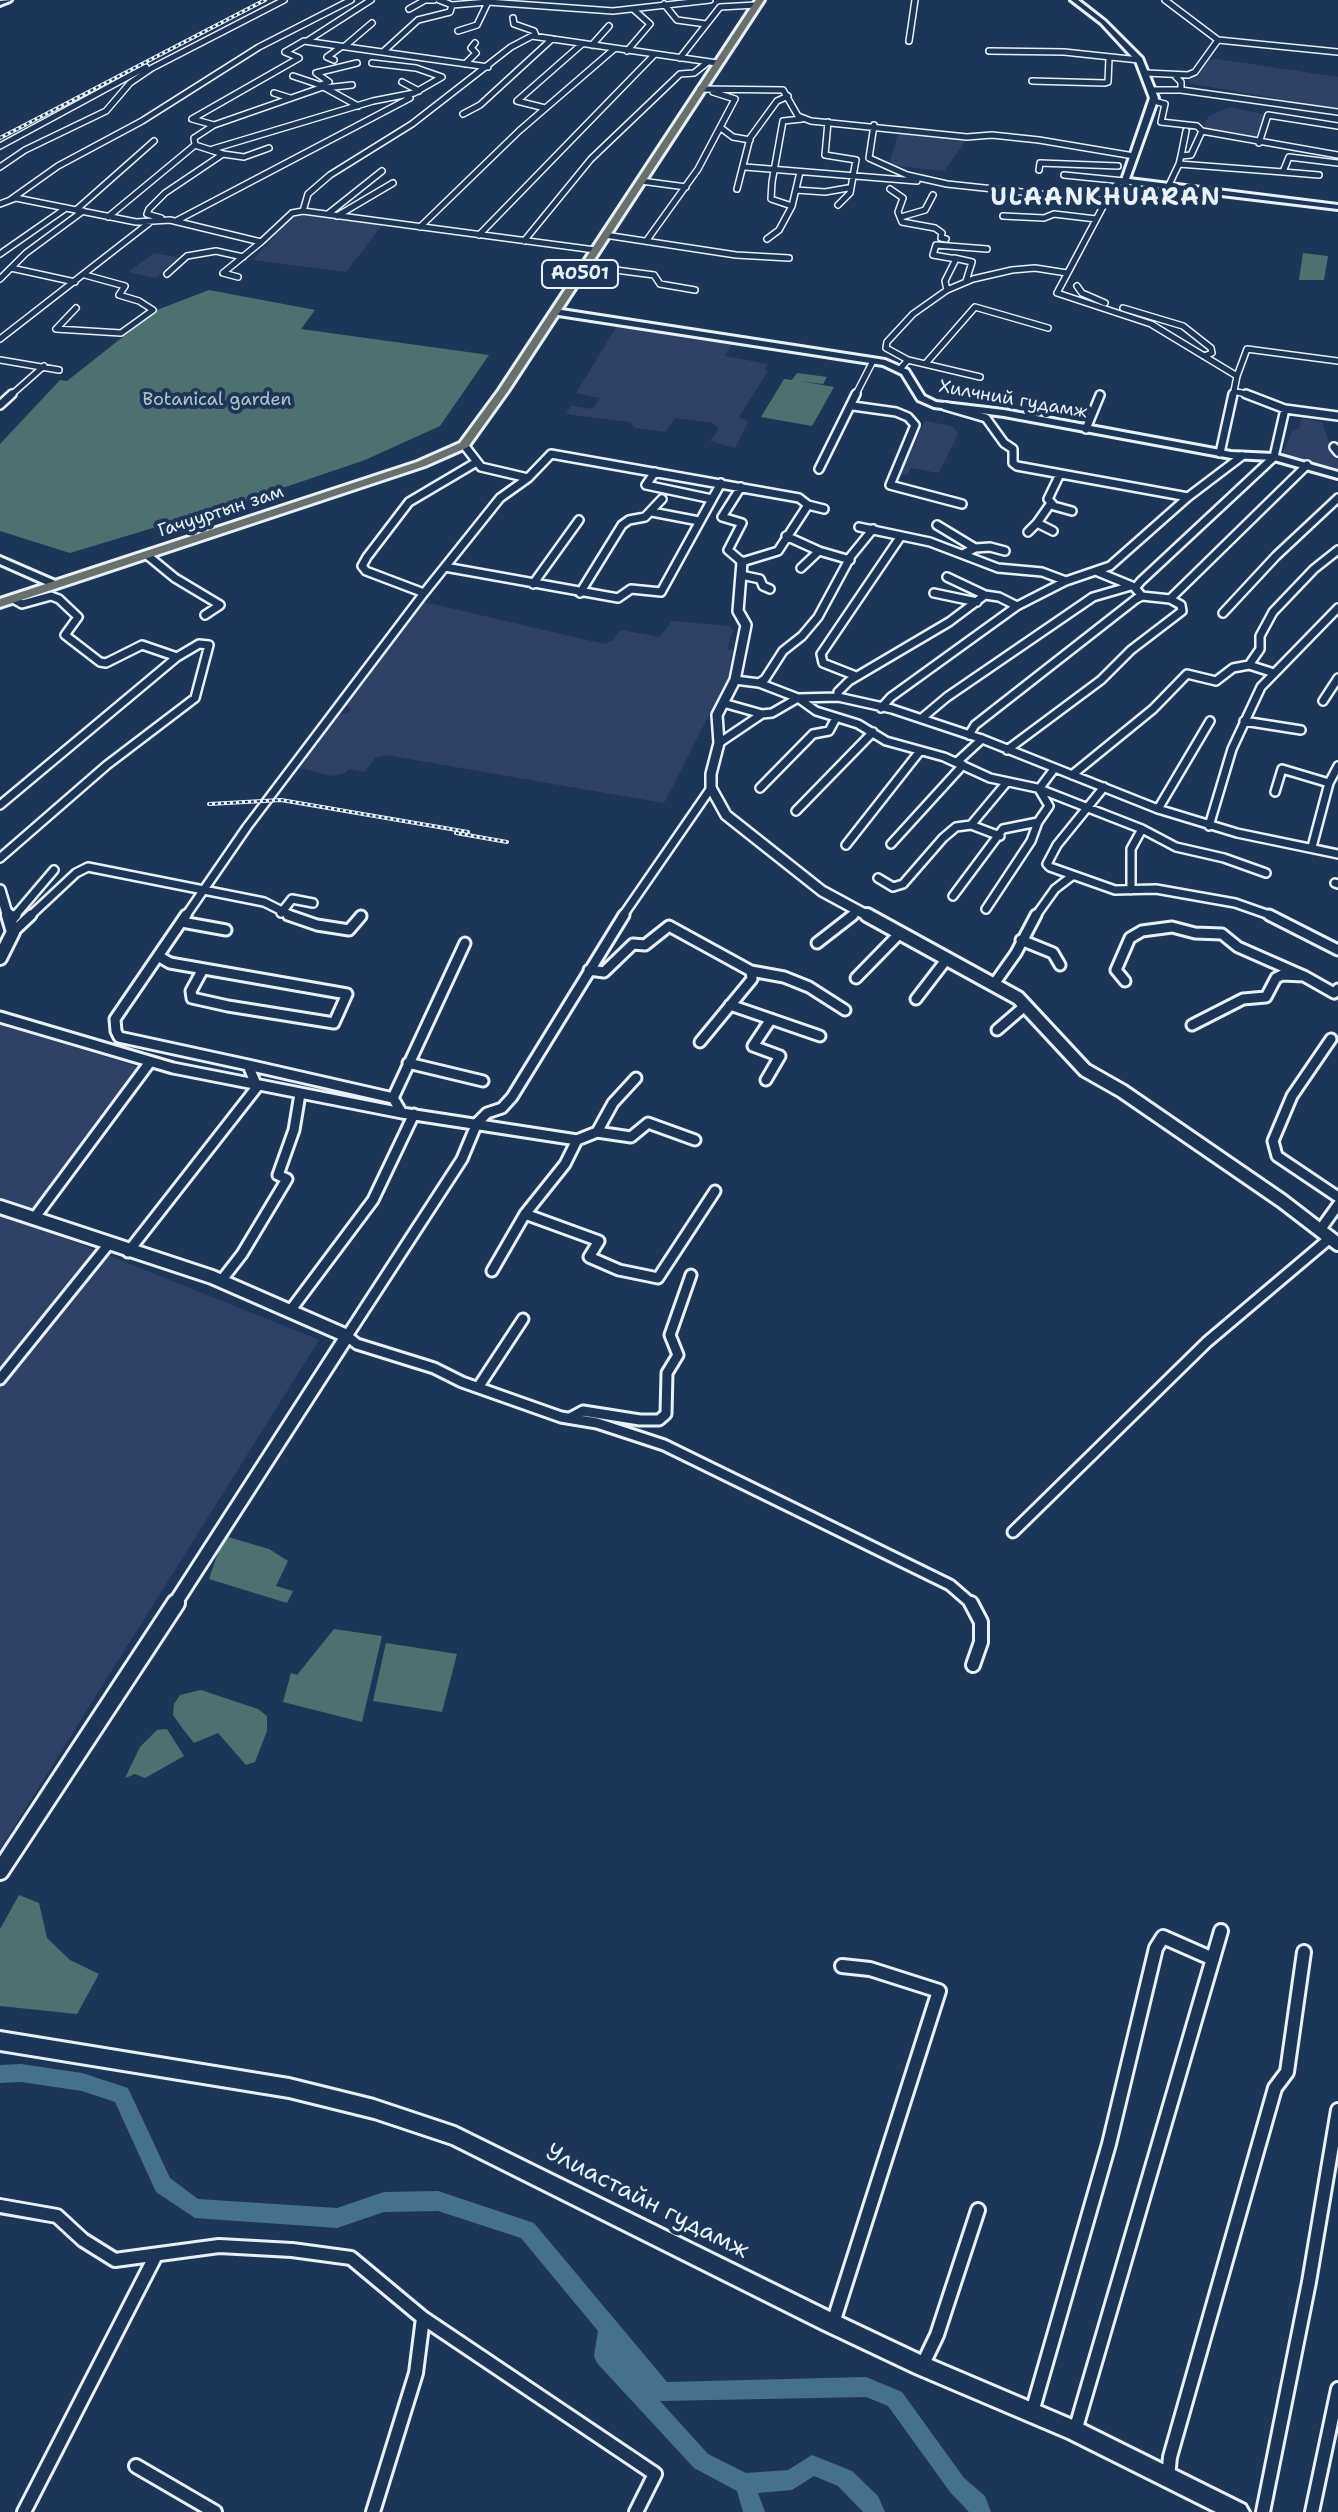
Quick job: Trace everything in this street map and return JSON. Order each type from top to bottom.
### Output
[{"type":"highway","name":"A0501","points":[[464,445],[705,89],[713,62],[758,3]]},
{"type":"highway","name":"Гачууртын зам","points":[[0,603],[421,464],[464,445]]},
{"type":"main road","points":[[0,3],[8,0]]},
{"type":"main road","points":[[1074,0],[1103,22],[1139,60],[1151,90],[1154,101],[1124,181],[1338,207]]},
{"type":"main road","points":[[555,312],[873,361],[900,369]]},
{"type":"main road","name":"Хилчний гудамж","points":[[900,369],[909,376],[921,398],[945,406],[1004,413],[1220,453],[1274,457],[1338,474]]},
{"type":"main road","points":[[0,560],[56,585]]},
{"type":"main road","name":"Улиастайн гудамж","points":[[0,2041],[289,2088],[416,2121],[455,2136],[922,2366],[1075,2431],[1238,2512]]},
{"type":"street","points":[[0,167],[20,152],[106,111],[130,83],[152,68],[284,0]]},
{"type":"street","points":[[0,204],[58,166],[142,121],[259,47],[351,0]]},
{"type":"street","points":[[214,125],[192,119],[299,58],[285,52],[371,0]]},
{"type":"street","points":[[409,9],[425,0],[452,5],[489,1],[524,2],[600,11],[710,0]]},
{"type":"street","points":[[627,51],[650,24],[631,0]]},
{"type":"street","points":[[680,58],[720,7],[732,0]]},
{"type":"street","points":[[909,41],[915,0]]},
{"type":"street","points":[[1165,0],[1218,40],[1338,52]]},
{"type":"street","points":[[458,31],[477,25],[489,1]]},
{"type":"street","points":[[660,3],[677,20],[706,24]]},
{"type":"street","points":[[724,3],[758,3]]},
{"type":"street","points":[[384,51],[418,20],[450,12],[452,5]]},
{"type":"street","points":[[513,18],[514,24],[534,31],[536,36]]},
{"type":"street","points":[[334,60],[327,57],[372,23]]},
{"type":"street","points":[[592,45],[609,26]]},
{"type":"street","points":[[303,211],[308,194],[330,175],[412,124],[422,113],[511,47],[536,36],[713,62]]},
{"type":"street","points":[[463,114],[480,105],[552,39]]},
{"type":"street","points":[[1146,73],[1176,77],[1195,72],[1218,40]]},
{"type":"street","points":[[307,41],[488,67]]},
{"type":"street","points":[[465,64],[476,53],[471,48],[475,43]]},
{"type":"street","points":[[545,108],[517,101],[582,44]]},
{"type":"street","points":[[0,146],[150,65],[196,45]]},
{"type":"street","points":[[420,227],[545,108],[614,49]]},
{"type":"street","points":[[989,51],[1064,52],[1139,60]]},
{"type":"street","points":[[435,59],[441,52]]},
{"type":"street","points":[[479,235],[654,55]]},
{"type":"street","points":[[416,68],[423,57]]},
{"type":"street","points":[[1032,81],[1105,83],[1108,82],[1109,58]]},
{"type":"street","points":[[524,241],[591,159],[680,74],[694,73],[713,62]]},
{"type":"street","points":[[324,85],[316,73],[357,63]]},
{"type":"street","points":[[213,149],[419,91],[442,77],[416,68],[372,63]]},
{"type":"street","points":[[420,79],[433,74]]},
{"type":"street","points":[[293,76],[324,85],[358,106]]},
{"type":"street","points":[[1176,77],[1181,82],[1181,90]]},
{"type":"street","points":[[402,82],[419,91]]},
{"type":"street","points":[[195,145],[194,138],[214,125],[324,85],[352,85]]},
{"type":"street","points":[[705,89],[779,89],[788,96],[796,114],[802,119]]},
{"type":"street","points":[[647,240],[686,187],[736,98],[705,89]]},
{"type":"street","points":[[1151,90],[1181,90],[1338,112]]},
{"type":"street","points":[[274,93],[290,98]]},
{"type":"street","points":[[10,200],[108,217],[173,221],[410,98],[409,94]]},
{"type":"street","points":[[737,189],[750,140],[778,100],[788,96]]},
{"type":"street","points":[[1154,101],[1165,104],[1161,122],[1197,126],[1202,131],[1259,143],[1338,155]]},
{"type":"street","points":[[1259,143],[1268,115],[1338,126]]},
{"type":"street","points":[[792,206],[771,199],[783,121],[802,119],[874,125],[967,137],[992,135],[1134,156]]},
{"type":"street","points":[[828,122],[825,155],[856,159],[846,200],[838,205]]},
{"type":"street","points":[[874,125],[869,158],[907,175],[931,181]]},
{"type":"street","points":[[721,128],[733,137],[750,140]]},
{"type":"street","points":[[1168,187],[1179,164],[1186,131]]},
{"type":"street","points":[[1181,156],[1191,155],[1202,131]]},
{"type":"street","points":[[0,279],[154,141]]},
{"type":"street","points":[[195,145],[244,157],[269,148]]},
{"type":"street","points":[[108,217],[195,145]]},
{"type":"street","points":[[223,154],[165,193],[147,214],[261,242]]},
{"type":"street","points":[[1283,172],[1289,157],[1338,163]]},
{"type":"street","points":[[1039,170],[1040,163],[1118,166]]},
{"type":"street","points":[[1179,164],[1319,175]]},
{"type":"street","points":[[745,167],[898,181],[931,181],[1106,201]]},
{"type":"street","points":[[328,214],[382,171]]},
{"type":"street","points":[[767,239],[779,230],[792,206],[800,172]]},
{"type":"street","points":[[882,194],[907,175]]},
{"type":"street","points":[[1064,175],[1124,181]]},
{"type":"street","points":[[641,181],[686,187]]},
{"type":"street","points":[[1124,181],[1118,183],[1106,201],[1067,273],[1059,295],[1154,325],[1237,376]]},
{"type":"street","points":[[337,216],[393,183]]},
{"type":"street","points":[[796,190],[825,192],[848,188]]},
{"type":"street","points":[[890,189],[903,198],[898,212],[902,222],[935,228],[942,233],[941,238],[946,239]]},
{"type":"street","points":[[901,217],[925,210],[933,195]]},
{"type":"street","points":[[0,254],[66,208]]},
{"type":"street","points":[[366,220],[379,210]]},
{"type":"street","points":[[238,277],[223,273],[292,213],[303,211],[595,250]]},
{"type":"street","points":[[1003,216],[1044,218],[1054,214],[1096,219]]},
{"type":"street","points":[[0,339],[151,222]]},
{"type":"street","points":[[605,235],[736,255],[789,258]]},
{"type":"street","points":[[966,281],[972,262],[932,254],[939,244],[987,249]]},
{"type":"street","points":[[167,274],[187,256],[216,251],[243,257]]},
{"type":"street","points":[[947,290],[945,281],[954,258]]},
{"type":"street","points":[[585,266],[654,275],[663,285],[695,290]]},
{"type":"street","points":[[11,268],[75,282]]},
{"type":"street","points":[[980,377],[927,362],[908,360],[886,348],[887,342],[913,314],[947,290],[966,281],[1035,268],[1067,273]]},
{"type":"street","points":[[76,308],[56,329],[115,334],[153,310],[139,301],[119,295],[125,286],[85,275]]},
{"type":"street","points":[[1077,286],[1097,300],[1183,326],[1197,334],[1212,351],[1204,356]]},
{"type":"street","points":[[927,362],[975,307],[1048,328]]},
{"type":"street","points":[[1123,314],[1133,311]]},
{"type":"street","points":[[1220,453],[1237,376],[1247,349],[1338,361]]},
{"type":"street","points":[[0,360],[59,370]]},
{"type":"street","points":[[900,369],[908,360]]},
{"type":"street","points":[[819,469],[873,361]]},
{"type":"street","points":[[0,405],[44,366]]},
{"type":"street","points":[[1234,391],[1265,399],[1285,409],[1338,416]]},
{"type":"street","points":[[1086,429],[1100,395]]},
{"type":"street","points":[[853,406],[896,412],[908,417],[915,425],[889,485],[962,504]]},
{"type":"street","points":[[945,406],[986,418],[1004,443],[1013,449],[1015,465],[1188,497]]},
{"type":"street","points":[[922,718],[947,697],[1093,597],[1133,587],[1274,457],[1285,409]]},
{"type":"street","points":[[464,445],[475,463],[489,471],[528,478]]},
{"type":"street","points":[[116,1052],[115,1019],[202,889],[326,719],[500,498],[528,478],[551,454],[741,487],[805,500],[808,505],[824,509]]},
{"type":"street","points":[[881,708],[891,697],[1017,606],[1066,581],[1098,572],[1119,560],[1188,497],[1242,456]]},
{"type":"street","points":[[424,593],[366,571],[362,566],[409,502],[475,463]]},
{"type":"street","points":[[1170,599],[1307,465]]},
{"type":"street","points":[[655,472],[646,485],[712,499]]},
{"type":"street","points":[[1028,532],[1051,503],[1049,495],[1060,474]]},
{"type":"street","points":[[445,567],[618,598],[631,589],[661,592],[721,483]]},
{"type":"street","points":[[741,487],[722,517],[742,523],[728,550],[742,562]]},
{"type":"street","points":[[1223,613],[1276,556],[1338,498]]},
{"type":"street","points":[[580,593],[622,525],[652,512],[662,499]]},
{"type":"street","points":[[1051,503],[1072,511]]},
{"type":"street","points":[[742,562],[778,551],[808,505]]},
{"type":"street","points":[[652,512],[699,521]]},
{"type":"street","points":[[533,584],[579,520]]},
{"type":"street","points":[[1037,523],[1053,531]]},
{"type":"street","points":[[937,525],[975,548]]},
{"type":"street","points":[[859,527],[930,542],[998,568],[1042,572],[1066,581]]},
{"type":"street","points":[[759,683],[783,651],[802,636],[818,617],[850,560],[873,529]]},
{"type":"street","points":[[786,536],[819,551],[850,560]]},
{"type":"street","points":[[856,676],[823,663],[821,654],[901,536]]},
{"type":"street","points":[[963,554],[975,548],[990,547],[1005,551]]},
{"type":"street","points":[[1249,665],[1260,649],[1260,636],[1273,612],[1304,579],[1338,550]]},
{"type":"street","points":[[801,568],[819,551]]},
{"type":"street","points":[[147,555],[175,578],[220,605],[205,615]]},
{"type":"street","points":[[0,1871],[462,1159],[477,1123],[487,1113],[502,1108],[512,1097],[644,882],[711,788],[719,743],[716,721],[735,680],[746,625],[738,611],[742,562]]},
{"type":"street","points":[[1007,750],[1101,680],[1131,650],[1182,611],[1181,605],[1170,599],[1142,596],[1133,587],[1098,572]]},
{"type":"street","points":[[741,575],[760,579],[763,586],[770,589]]},
{"type":"street","points":[[947,577],[1017,606]]},
{"type":"street","points":[[934,593],[977,602]]},
{"type":"street","points":[[838,697],[841,688],[856,676],[949,622],[985,595]]},
{"type":"street","points":[[13,599],[22,604],[51,596],[59,599],[78,617],[65,635],[100,662],[106,663],[142,645],[177,657]]},
{"type":"street","points":[[969,735],[987,715],[1142,596]]},
{"type":"street","points":[[1209,826],[1244,721],[1261,687],[1338,608]]},
{"type":"street","points":[[0,805],[177,657],[199,644],[209,645],[195,698],[107,765],[25,833],[0,858]]},
{"type":"street","points":[[1072,775],[1153,709],[1187,674],[1216,681],[1233,668],[1249,665],[1274,673]]},
{"type":"street","points":[[1323,701],[1338,678]]},
{"type":"street","points":[[735,680],[759,683],[798,698],[816,711],[873,732],[886,741],[1007,782],[1039,789],[1142,829],[1176,847],[1224,858],[1266,873]]},
{"type":"street","points":[[723,703],[762,714],[772,713],[798,698],[838,697],[892,709],[982,739],[1209,826],[1338,854]]},
{"type":"street","points":[[719,743],[762,714]]},
{"type":"street","points":[[760,788],[813,734],[829,731],[836,718]]},
{"type":"street","points":[[1158,809],[1210,721]]},
{"type":"street","points":[[1244,721],[1301,730]]},
{"type":"street","points":[[796,811],[873,732]]},
{"type":"street","points":[[891,844],[982,739]]},
{"type":"street","points":[[846,845],[920,751]]},
{"type":"street","points":[[1312,847],[1329,783],[1338,766]]},
{"type":"street","points":[[1039,789],[1054,769]]},
{"type":"street","points":[[1275,792],[1282,769],[1329,783]]},
{"type":"street","points":[[971,825],[1007,782]]},
{"type":"street","points":[[1104,787],[1057,845],[1047,864],[1115,890],[1156,889],[1205,895],[1235,903],[1274,917],[1338,950]]},
{"type":"street","points":[[711,788],[726,815],[808,882],[898,935],[994,984],[1026,1005],[1085,1070],[1122,1091],[1329,1237]]},
{"type":"street","points":[[986,909],[1031,841],[1038,822],[1049,806],[1039,789]]},
{"type":"street","points":[[953,896],[1007,827],[1038,822]]},
{"type":"street","points":[[878,878],[888,886],[903,884],[956,827],[971,825],[1000,836]]},
{"type":"street","points":[[1131,890],[1131,849],[1142,829]]},
{"type":"street","points":[[11,927],[84,867],[264,902],[281,913],[317,925],[349,930],[361,916]]},
{"type":"street","points":[[11,927],[54,870]]},
{"type":"street","points":[[994,984],[1016,953],[1045,900],[1072,876]]},
{"type":"street","points":[[0,890],[11,927],[9,945],[0,958]]},
{"type":"street","points":[[281,913],[292,899],[313,903]]},
{"type":"street","points":[[817,943],[857,912]]},
{"type":"street","points":[[182,922],[226,930]]},
{"type":"street","points":[[589,970],[604,972],[633,944],[645,945],[669,926],[751,971],[784,977],[809,987],[845,1010]]},
{"type":"street","points":[[1125,981],[1116,970],[1130,938],[1142,931],[1172,927],[1222,934],[1238,947],[1334,993],[1338,989]]},
{"type":"street","points":[[856,978],[898,935]]},
{"type":"street","points":[[1021,940],[1053,953],[1060,965]]},
{"type":"street","points":[[393,1098],[465,943]]},
{"type":"street","points":[[158,956],[170,963],[347,994],[334,1023],[228,1006],[192,998],[191,991],[203,969]]},
{"type":"street","points":[[916,999],[946,960]]},
{"type":"street","points":[[700,1042],[752,979],[751,971]]},
{"type":"street","points":[[1192,1025],[1243,999],[1266,997],[1282,975],[1304,976]]},
{"type":"street","points":[[730,1005],[820,1036]]},
{"type":"street","points":[[997,1030],[1026,1005]]},
{"type":"street","points":[[0,1017],[150,1062],[257,1087],[402,1113],[577,1140],[597,1132],[631,1137],[648,1123],[695,1140]]},
{"type":"street","points":[[766,1080],[780,1056],[753,1046],[771,1019]]},
{"type":"street","points":[[96,1047],[116,1038],[248,1065],[393,1098],[402,1113]]},
{"type":"street","points":[[1331,1038],[1292,1096],[1273,1141],[1277,1156],[1338,1197]]},
{"type":"street","points":[[35,1217],[150,1062]]},
{"type":"street","points":[[408,1063],[483,1081]]},
{"type":"street","points":[[248,1065],[257,1087]]},
{"type":"street","points":[[597,1132],[613,1103],[636,1078]]},
{"type":"street","points":[[128,1252],[257,1087]]},
{"type":"street","points":[[221,1281],[242,1254],[287,1179],[278,1175],[294,1130],[300,1094]]},
{"type":"street","points":[[290,1311],[373,1200],[414,1114]]},
{"type":"street","points":[[492,1271],[525,1214],[565,1164],[577,1140]]},
{"type":"street","points":[[525,1214],[599,1241],[589,1257],[619,1270],[658,1278],[715,1191]]},
{"type":"street","points":[[1013,1532],[1207,1342],[1329,1237],[1338,1205]]},
{"type":"street","points":[[0,1207],[221,1281],[347,1336],[357,1344],[434,1368],[462,1382],[664,1445],[950,1585],[975,1607],[981,1622],[981,1642],[973,1665]]},
{"type":"street","points":[[0,1379],[108,1245]]},
{"type":"street","points":[[570,1418],[583,1411],[640,1420],[659,1420],[666,1414],[667,1373],[678,1355],[670,1335],[691,1275]]},
{"type":"street","points":[[479,1386],[523,1319]]},
{"type":"street","points":[[1075,2431],[1221,1931]]},
{"type":"street","points":[[1032,2412],[1109,2144],[1156,1948],[1163,1937],[1213,1959]]},
{"type":"street","points":[[1168,2478],[1170,2457],[1275,2088],[1287,2072],[1304,1952]]},
{"type":"street","points":[[833,2323],[854,2249],[903,2110],[939,1991],[870,1969],[842,1966]]},
{"type":"street","points":[[1263,2512],[1309,2282],[1338,2110]]},
{"type":"street","points":[[0,2206],[57,2216],[83,2240],[115,2260],[219,2246],[292,2250],[351,2258],[423,2318],[655,2474],[636,2512]]},
{"type":"street","points":[[922,2366],[937,2335],[978,2210]]},
{"type":"street","points":[[24,2512],[155,2257]]},
{"type":"street","points":[[373,2512],[416,2373],[423,2318]]},
{"type":"street","points":[[1312,2512],[1338,2389]]},
{"type":"street","points":[[136,2466],[215,2512]]},
{"type":"shaded area","points":[[1208,60],[1338,77],[1338,110],[1279,103],[1279,99],[1188,83]]},
{"type":"shaded area","points":[[1230,107],[1266,115],[1255,139],[1206,131],[1204,124],[1209,116]]},
{"type":"shaded area","points":[[899,130],[967,139],[944,171],[889,165]]},
{"type":"shaded area","points":[[300,213],[383,224],[346,272],[253,260],[293,215]]},
{"type":"shaded area","points":[[154,253],[181,258],[155,278],[128,272]]},
{"type":"shaded area","points":[[617,326],[733,342],[725,356],[768,364],[765,370],[768,371],[739,417],[748,422],[735,448],[710,441],[719,429],[713,423],[675,418],[665,432],[635,428],[630,422],[566,414],[571,406],[593,409],[600,398],[576,393]]},
{"type":"shaded area","points":[[1301,418],[1322,422],[1328,440],[1338,448],[1338,469],[1335,471],[1281,456],[1293,430],[1300,428]]},
{"type":"shaded area","points":[[925,421],[952,426],[958,434],[939,473],[911,468],[907,475],[899,473]]},
{"type":"shaded area","points":[[424,602],[604,644],[612,641],[620,630],[660,637],[672,621],[729,626],[733,630],[727,649],[733,651],[728,678],[664,803],[386,755],[375,758],[365,772],[349,769],[332,776],[299,768],[337,716],[352,711],[345,702]]},
{"type":"shaded area","points":[[0,1024],[138,1067],[23,1221],[319,1340],[0,1849]]},
{"type":"green space","points":[[1303,253],[1328,256],[1324,280],[1299,280]]},
{"type":"green space","name":"Botanical garden","points":[[209,290],[315,310],[301,329],[489,355],[440,426],[365,460],[262,495],[70,553],[0,531],[0,444],[60,380],[67,381],[157,310]]},
{"type":"green space","points":[[797,373],[827,377],[823,384],[800,381],[834,387],[812,426],[761,417],[784,379],[792,380]]},
{"type":"green space","points":[[228,1537],[269,1549],[288,1561],[276,1586],[293,1591],[287,1603],[209,1579],[221,1544]]},
{"type":"green space","points":[[334,1629],[382,1636],[362,1722],[283,1702],[291,1673],[297,1675]]},
{"type":"green space","points":[[386,1643],[457,1654],[442,1712],[373,1701]]},
{"type":"green space","points":[[201,1690],[258,1709],[267,1716],[267,1731],[255,1762],[246,1765],[218,1733],[194,1743],[183,1729],[173,1715],[174,1704],[180,1695]]},
{"type":"green space","points":[[167,1729],[184,1756],[145,1778],[135,1774],[125,1778],[140,1747],[157,1730]]},
{"type":"green space","points":[[19,1895],[39,1903],[47,1938],[70,1960],[99,1974],[77,2014],[0,2006],[0,1929]]},
{"type":"waterway","points":[[0,2074],[21,2073],[82,2082],[121,2095],[163,2185],[195,2208],[337,2218],[384,2202],[438,2201],[527,2230],[662,2392],[866,2387],[895,2399],[957,2485],[978,2503],[980,2512]]},
{"type":"waterway","points":[[608,2331],[604,2356],[701,2461],[745,2484]]},
{"type":"waterway","points":[[745,2484],[792,2480],[812,2465],[845,2478],[871,2503],[874,2512]]},
{"type":"waterway","points":[[745,2484],[754,2512]]},
{"type":"railway","points":[[0,138],[265,0]]},
{"type":"railway","points":[[209,804],[281,800],[468,832]]},
{"type":"railway","points":[[456,833],[507,842]]},
{"type":"district","name":"ULAANKHUARAN","points":[[1106,199]]}]
